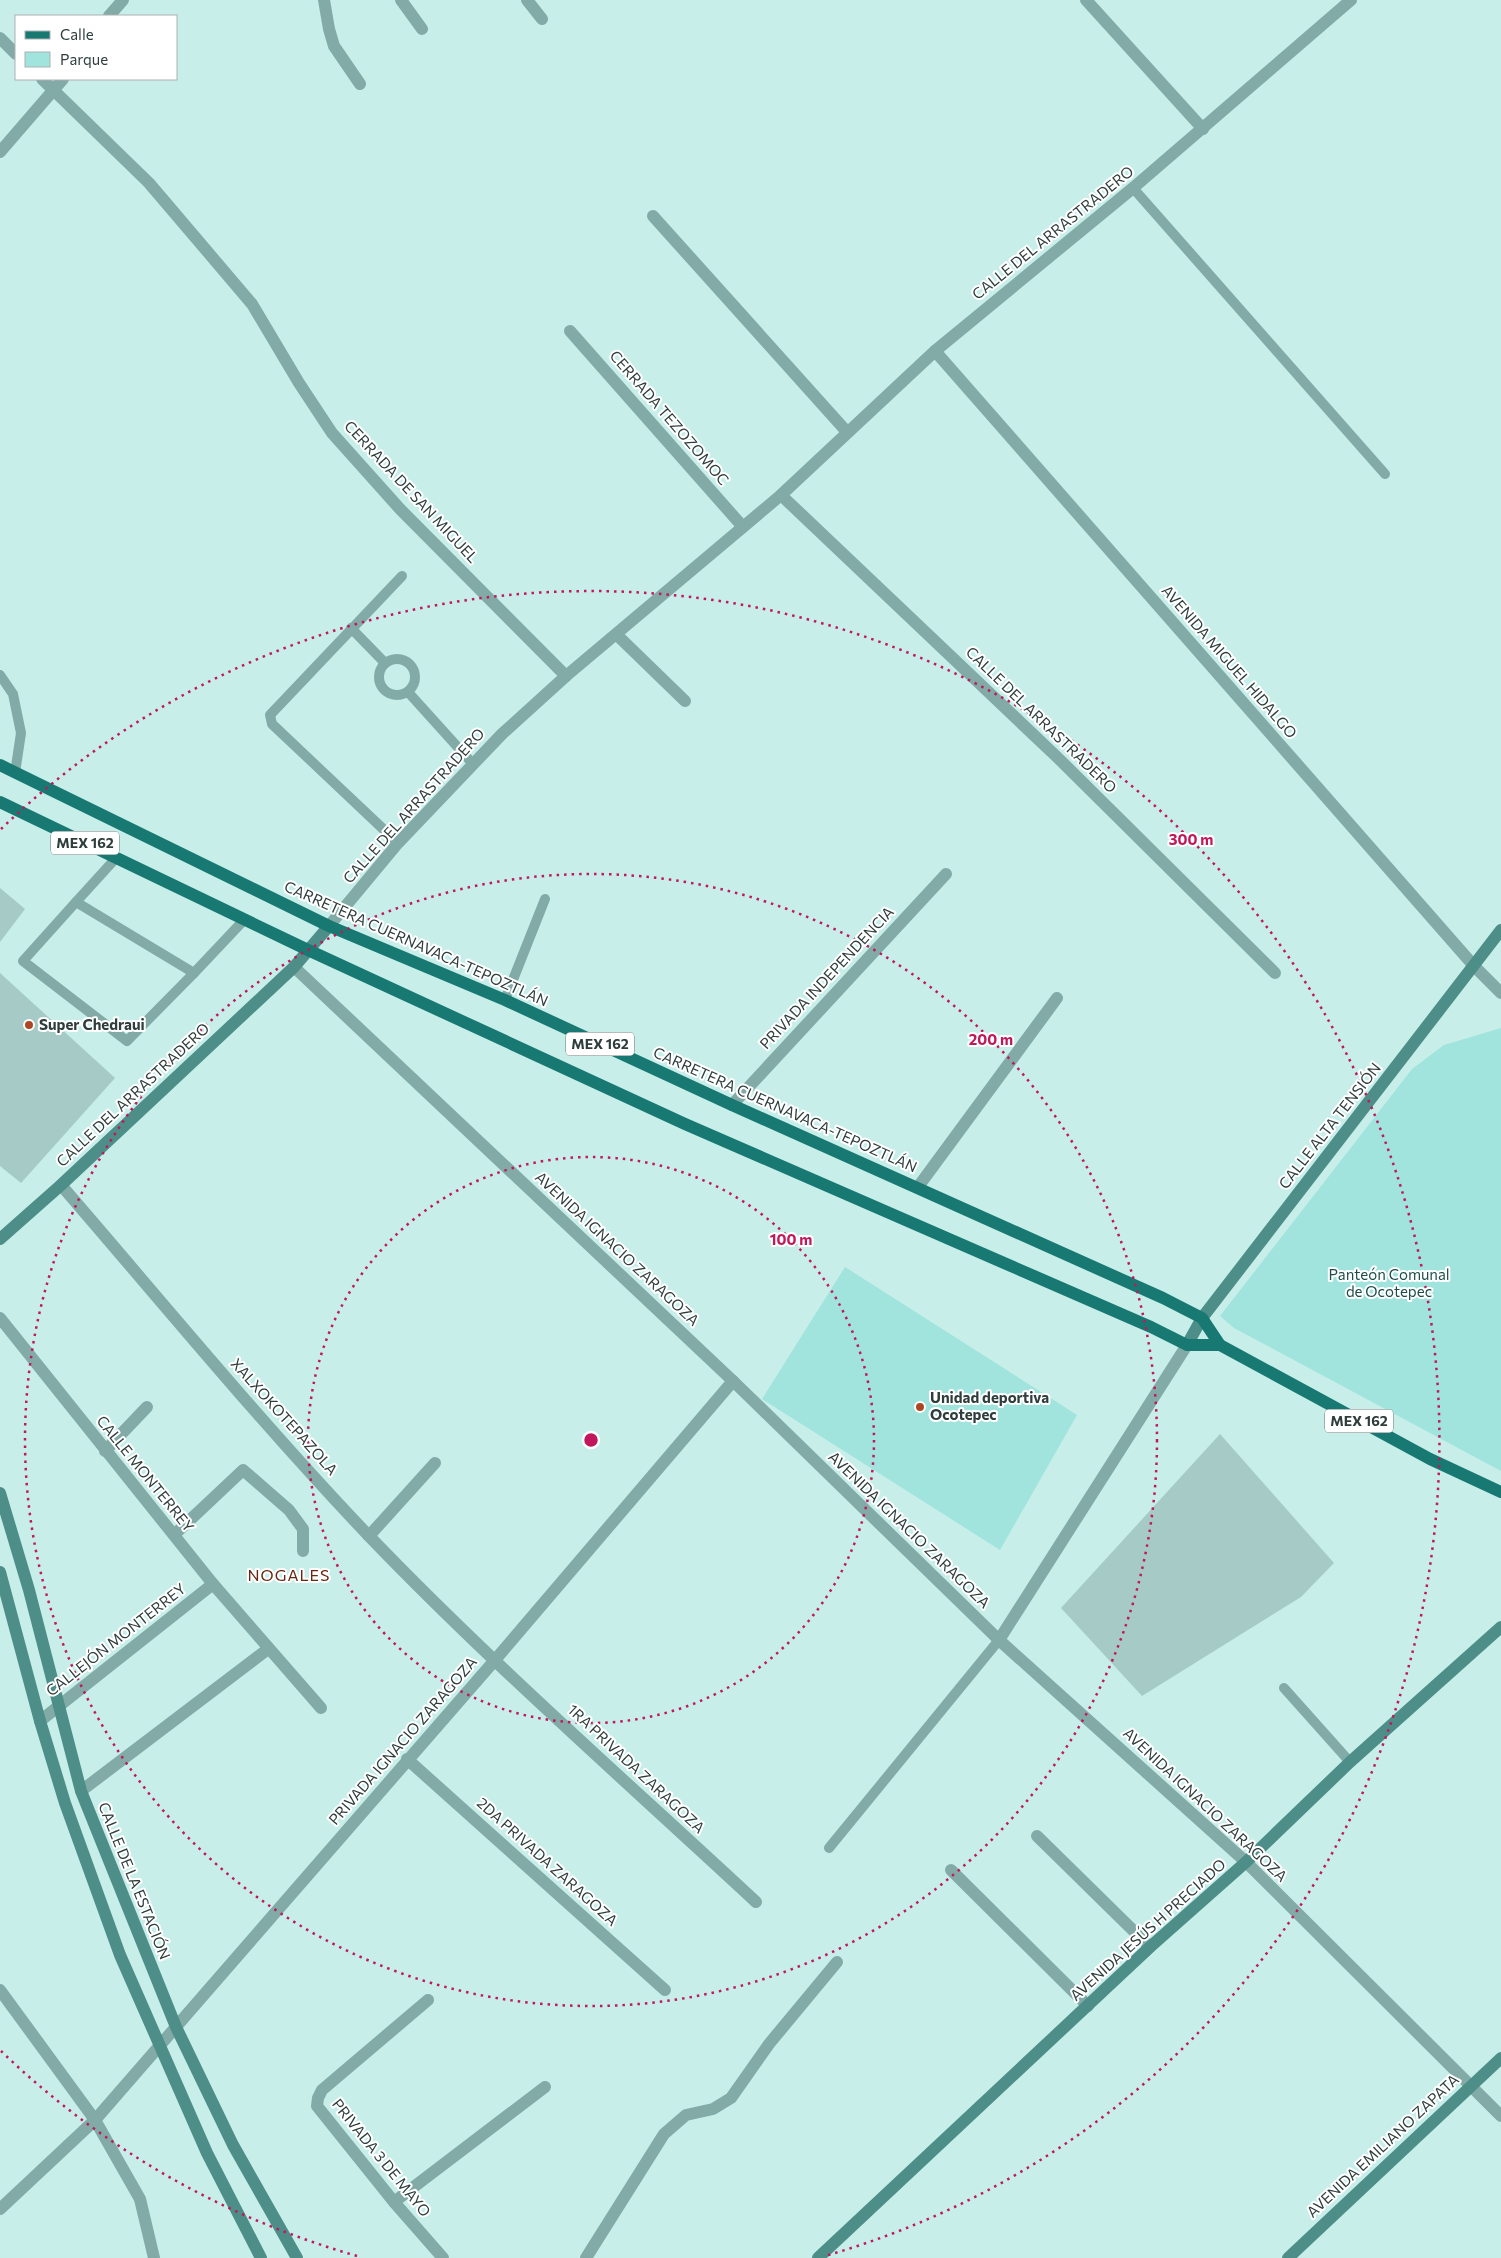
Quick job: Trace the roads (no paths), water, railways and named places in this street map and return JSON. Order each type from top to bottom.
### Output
[{"type":"main road","name":"CARRETERA CUERNAVACA-TEPOZTLÁN","points":[[0,766],[329,926],[504,1000],[732,1105],[1162,1298],[1202,1318],[1220,1345],[1430,1459],[1501,1492]]},
{"type":"main road","name":"CARRETERA CUERNAVACA-TEPOZTLÁN","points":[[0,802],[244,920],[684,1124],[1151,1327],[1187,1345],[1220,1345]]},
{"type":"street","points":[[110,15],[122,0]]},
{"type":"street","points":[[324,0],[334,46],[360,84]]},
{"type":"street","points":[[401,0],[422,29]]},
{"type":"street","points":[[527,0],[542,19]]},
{"type":"street","points":[[1086,0],[1203,129]]},
{"type":"street","name":"CALLE DEL ARRASTRADERO","points":[[0,1239],[61,1185],[294,967],[398,843],[502,734],[566,676],[781,495],[935,351],[1203,129],[1351,0]]},
{"type":"street","points":[[0,38],[15,53]]},
{"type":"street","name":"CERRADA DE SAN MIGUEL","points":[[43,80],[149,183],[252,304],[299,383],[332,433],[400,509],[566,676]]},
{"type":"street","points":[[0,152],[62,80]]},
{"type":"street","points":[[653,216],[847,432]]},
{"type":"street","name":"CERRADA TEZOZOMOC","points":[[570,331],[743,527]]},
{"type":"street","name":"AVENIDA MIGUEL HIDALGO","points":[[935,351],[1474,966],[1501,993]]},
{"type":"street","name":"CALLE DEL ARRASTRADERO","points":[[781,495],[1058,758],[1276,973]]},
{"type":"street","points":[[617,635],[685,701]]},
{"type":"street","name":"PRIVADA INDEPENDENCIA","points":[[732,1105],[946,874]]},
{"type":"street","name":"CALLE ALTA TENSIÓN","points":[[1187,1345],[1202,1318],[1501,930]]},
{"type":"street","name":"AVENIDA IGNACIO ZARAGOZA","points":[[294,967],[733,1381],[999,1640],[1246,1862],[1501,2116]]},
{"type":"street","points":[[918,1187],[1057,998]]},
{"type":"street","name":"XALXOKOTEPAZOLA","points":[[61,1185],[249,1402],[369,1536],[495,1660]]},
{"type":"street","name":"CALLE MONTERREY","points":[[0,1318],[213,1584],[321,1708]]},
{"type":"street","points":[[999,1640],[1187,1345]]},
{"type":"street","name":"PRIVADA IGNACIO ZARAGOZA","points":[[0,2209],[95,2120],[495,1660],[733,1381]]},
{"type":"street","points":[[105,1451],[146,1407]]},
{"type":"street","points":[[369,1536],[435,1463]]},
{"type":"street","points":[[174,1535],[243,1470],[288,1510],[303,1529],[303,1551]]},
{"type":"street","name":"CALLE DE LA ESTACIÓN","points":[[0,1493],[29,1590],[81,1791],[176,2027],[233,2145],[297,2258]]},
{"type":"street","points":[[0,1572],[40,1721],[65,1803],[120,1955],[158,2046],[207,2153],[261,2258]]},
{"type":"street","name":"CALLEJÓN MONTERREY","points":[[40,1721],[213,1584]]},
{"type":"street","name":"AVENIDA JESÚS H PRECIADO","points":[[818,2258],[1150,1947],[1246,1862],[1350,1762],[1501,1627]]},
{"type":"street","points":[[81,1791],[268,1649]]},
{"type":"street","name":"1RA PRIVADA ZARAGOZA","points":[[495,1660],[756,1902]]},
{"type":"street","name":"2DA PRIVADA ZARAGOZA","points":[[407,1759],[665,1990]]},
{"type":"street","points":[[1037,1836],[1150,1947]]},
{"type":"street","points":[[951,1870],[1088,2006]]},
{"type":"street","points":[[586,2258],[664,2134],[686,2115],[713,2109],[731,2098],[769,2044],[837,1962]]},
{"type":"street","points":[[0,1990],[95,2120],[140,2199],[154,2258]]},
{"type":"street","name":"PRIVADA 3 DE MAYO","points":[[428,2000],[322,2090],[317,2106],[394,2202],[443,2258]]},
{"type":"street","name":"AVENIDA EMILIANO ZAPATA","points":[[1288,2258],[1501,2058]]},
{"type":"street","points":[[394,2202],[545,2088]]},
{"type":"lane","points":[[1133,188],[1385,474]]},
{"type":"lane","points":[[398,843],[272,724],[270,715],[402,576]]},
{"type":"lane","points":[[351,628],[385,664]]},
{"type":"lane","points":[[400,659],[408,663],[413,669],[415,677],[413,685],[408,692],[393,695],[381,685],[379,677],[385,664],[392,660],[400,659]]},
{"type":"lane","points":[[0,674],[14,694],[21,733],[15,773]]},
{"type":"lane","points":[[408,692],[473,764]]},
{"type":"lane","points":[[116,858],[23,961],[127,1041],[244,920]]},
{"type":"lane","points":[[504,1000],[544,899]]},
{"type":"lane","points":[[76,902],[194,972]]},
{"type":"lane","points":[[829,1848],[999,1640]]},
{"type":"lane","points":[[1284,1688],[1350,1762]]},
{"type":"place","name":"Super Chedraui","points":[[29,1025]]},
{"type":"place","name":"Unidad deportiva Ocotepec","points":[[920,1407]]},
{"type":"district","name":"NOGALES","points":[[289,1575]]},
{"type":"park label","name":"Panteón Comunal de Ocotepec","points":[[1389,1284]]}]
